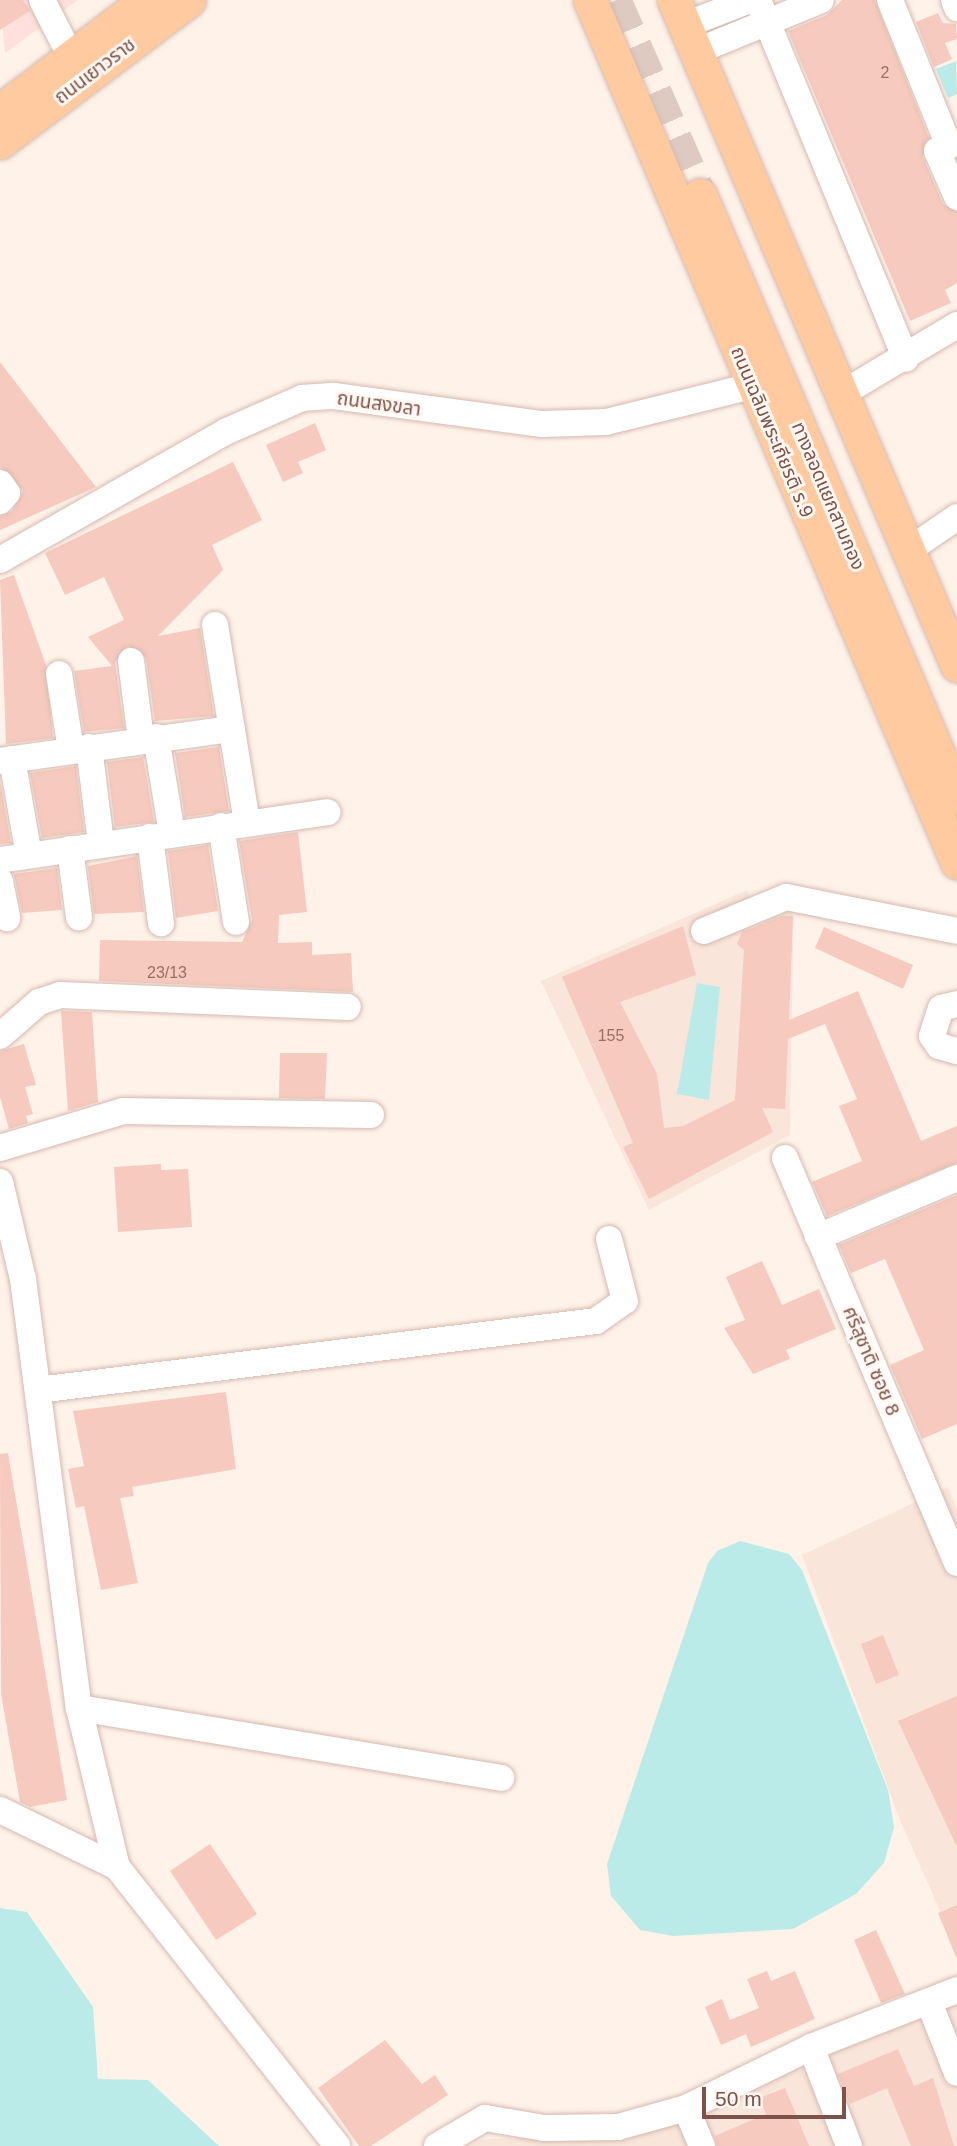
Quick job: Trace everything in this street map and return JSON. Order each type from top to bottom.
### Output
[{"type":"main road","name":"ถนนเยาวราช","points":[[0,111],[146,0]]},
{"type":"main road","name":"ถนนเยาวราช","points":[[0,142],[189,0]]},
{"type":"main road","name":"ถนนเฉลิมพระเกียรติ ร.9","points":[[595,2],[616,69],[957,862]]},
{"type":"main road","points":[[681,19],[957,665]]},
{"type":"main road","name":"ทางลอดแยกสามกอง","points":[[957,739],[709,191],[957,798]]},
{"type":"street","points":[[681,19],[750,0]]},
{"type":"street","points":[[681,19],[763,11],[821,0]]},
{"type":"street","points":[[890,0],[949,146],[937,151],[957,197]]},
{"type":"street","points":[[954,0],[957,8]]},
{"type":"street","points":[[52,4],[71,57]]},
{"type":"street","points":[[763,11],[906,359]]},
{"type":"street","points":[[843,394],[906,359],[957,325]]},
{"type":"street","name":"ถนนสงขลา","points":[[0,560],[225,432],[302,398],[334,396],[542,424],[606,422],[752,386]]},
{"type":"street","points":[[0,483],[7,493],[0,501]]},
{"type":"street","points":[[909,550],[957,517]]},
{"type":"street","points":[[215,625],[232,729],[236,922]]},
{"type":"street","points":[[131,661],[149,738],[161,836],[162,923]]},
{"type":"street","points":[[60,674],[102,844]]},
{"type":"street","points":[[29,855],[3,759],[232,729]]},
{"type":"street","points":[[0,860],[327,812]]},
{"type":"street","points":[[70,849],[79,917]]},
{"type":"street","points":[[0,881],[7,918]]},
{"type":"street","points":[[704,931],[786,897],[957,931]]},
{"type":"street","points":[[0,1036],[39,1002],[60,995],[348,1007]]},
{"type":"street","points":[[957,1004],[941,1008],[932,1035],[939,1046],[957,1051]]},
{"type":"street","points":[[0,1148],[123,1111],[371,1115]]},
{"type":"street","name":"ศรีสุชาติ ซอย 8","points":[[785,1158],[957,1563]]},
{"type":"street","points":[[818,1237],[957,1178]]},
{"type":"street","points":[[0,1182],[38,1390],[79,1708],[117,1867],[337,2146]]},
{"type":"street","points":[[38,1390],[596,1321],[625,1300],[609,1238]]},
{"type":"street","points":[[79,1708],[501,1778]]},
{"type":"street","points":[[0,1810],[117,1867]]},
{"type":"street","points":[[438,2146],[485,2118],[549,2137],[618,2127],[686,2108],[811,2048],[957,1990]]},
{"type":"street","points":[[929,2002],[957,2073]]},
{"type":"street","points":[[811,2048],[849,2146]]},
{"type":"street","points":[[686,2108],[702,2146]]},
{"type":"shaded area","points":[[0,0],[78,0],[5,53]]},
{"type":"shaded area","points":[[794,884],[790,1135],[649,1210],[541,981],[747,890],[753,903]]},
{"type":"shaded area","points":[[948,1487],[957,1509],[957,1949],[900,1820],[802,1555]]},
{"type":"shaded area","points":[[957,2004],[957,2146],[469,2146],[483,2139],[621,2137]]},
{"type":"water","points":[[956,61],[957,94],[948,98],[936,69]]},
{"type":"water","points":[[697,983],[720,987],[709,1100],[677,1094]]},
{"type":"water","points":[[740,1541],[789,1554],[802,1570],[888,1790],[894,1827],[884,1863],[856,1894],[793,1929],[673,1936],[640,1930],[611,1896],[607,1864],[708,1563],[717,1551]]},
{"type":"water","points":[[0,1908],[27,1912],[93,2007],[98,2079],[148,2080],[219,2146],[0,2146]]},
{"type":"building","points":[[0,0],[23,0],[30,11],[0,30]]},
{"type":"building","points":[[842,0],[875,0],[929,138],[923,157],[943,204],[957,212],[957,283],[945,290],[951,303],[910,321],[788,31],[827,15]]},
{"type":"building","points":[[938,13],[943,23],[956,24],[957,39],[945,43],[952,59],[934,67],[916,22]]},
{"type":"building","points":[[0,362],[96,487],[0,530],[0,516],[12,511],[23,491],[0,467]]},
{"type":"building","points":[[315,423],[326,450],[298,462],[303,473],[283,482],[266,445]]},
{"type":"building","points":[[233,462],[262,520],[212,545],[223,570],[158,636],[200,628],[214,716],[155,721],[146,658],[128,646],[115,662],[124,728],[84,732],[74,671],[112,666],[88,637],[124,620],[104,577],[65,595],[45,553]]},
{"type":"building","points":[[14,575],[46,665],[53,738],[6,744],[0,580]]},
{"type":"building","points":[[219,747],[229,811],[185,817],[175,753]]},
{"type":"building","points":[[143,757],[154,822],[115,827],[107,762]]},
{"type":"building","points":[[76,766],[84,832],[42,838],[30,773]]},
{"type":"building","points":[[0,782],[11,843],[0,844]]},
{"type":"building","points":[[298,832],[307,912],[279,915],[278,943],[312,942],[312,955],[351,953],[353,992],[99,981],[100,940],[242,942],[252,920],[239,841]]},
{"type":"building","points":[[208,845],[218,911],[176,918],[168,851]]},
{"type":"building","points":[[137,856],[144,912],[94,914],[88,866]]},
{"type":"building","points":[[57,868],[62,910],[22,913],[14,874]]},
{"type":"building","points":[[782,916],[793,916],[789,1020],[858,991],[921,1141],[957,1126],[957,1163],[827,1216],[812,1182],[862,1161],[839,1106],[857,1099],[825,1024],[788,1039],[785,1109],[762,1108],[773,1132],[649,1199],[623,1147],[633,1143],[562,977],[683,926],[696,975],[620,1002],[657,1074],[664,1128],[683,1126],[735,1100],[744,950],[737,944],[742,932]]},
{"type":"building","points":[[824,927],[913,965],[903,989],[815,948]]},
{"type":"building","points":[[61,1011],[92,1012],[98,1102],[68,1111]]},
{"type":"building","points":[[24,1044],[36,1085],[25,1087],[33,1114],[26,1116],[28,1123],[9,1129],[0,1097],[0,1051]]},
{"type":"building","points":[[280,1053],[327,1053],[325,1099],[279,1098]]},
{"type":"building","points":[[161,1164],[161,1170],[188,1169],[192,1227],[118,1232],[114,1167]]},
{"type":"building","points":[[957,1195],[957,1424],[922,1439],[890,1365],[924,1350],[885,1259],[851,1273],[839,1245]]},
{"type":"building","points":[[762,1261],[782,1305],[819,1289],[836,1329],[786,1350],[790,1359],[753,1374],[724,1328],[745,1320],[726,1277]]},
{"type":"building","points":[[226,1392],[236,1469],[132,1487],[134,1496],[120,1498],[138,1583],[101,1590],[84,1506],[76,1508],[68,1469],[84,1466],[73,1411]]},
{"type":"building","points":[[8,1453],[67,1800],[30,1807],[20,1802],[1,1694],[0,1454]]},
{"type":"building","points":[[883,1635],[899,1675],[876,1684],[861,1644]]},
{"type":"building","points":[[957,1696],[957,1845],[956,1845],[898,1721]]},
{"type":"building","points":[[210,1844],[257,1914],[216,1940],[170,1871]]},
{"type":"building","points":[[957,1905],[957,1957],[956,1957],[938,1913]]},
{"type":"building","points":[[876,1930],[905,1994],[881,2003],[854,1940]]},
{"type":"building","points":[[767,1971],[771,1981],[795,1971],[815,2019],[751,2047],[746,2034],[721,2045],[705,2007],[722,1999],[730,2020],[759,2008],[747,1979]]},
{"type":"building","points":[[385,2040],[422,2084],[435,2075],[448,2095],[371,2146],[359,2146],[318,2088]]},
{"type":"building","points":[[898,2049],[914,2086],[933,2078],[954,2146],[911,2146],[887,2088],[850,2104],[838,2074]]},
{"type":"building","points":[[785,2088],[809,2146],[717,2146],[715,2136],[766,2114],[759,2098]]},
{"type":"tunnel","points":[[615,0],[700,195]]}]
